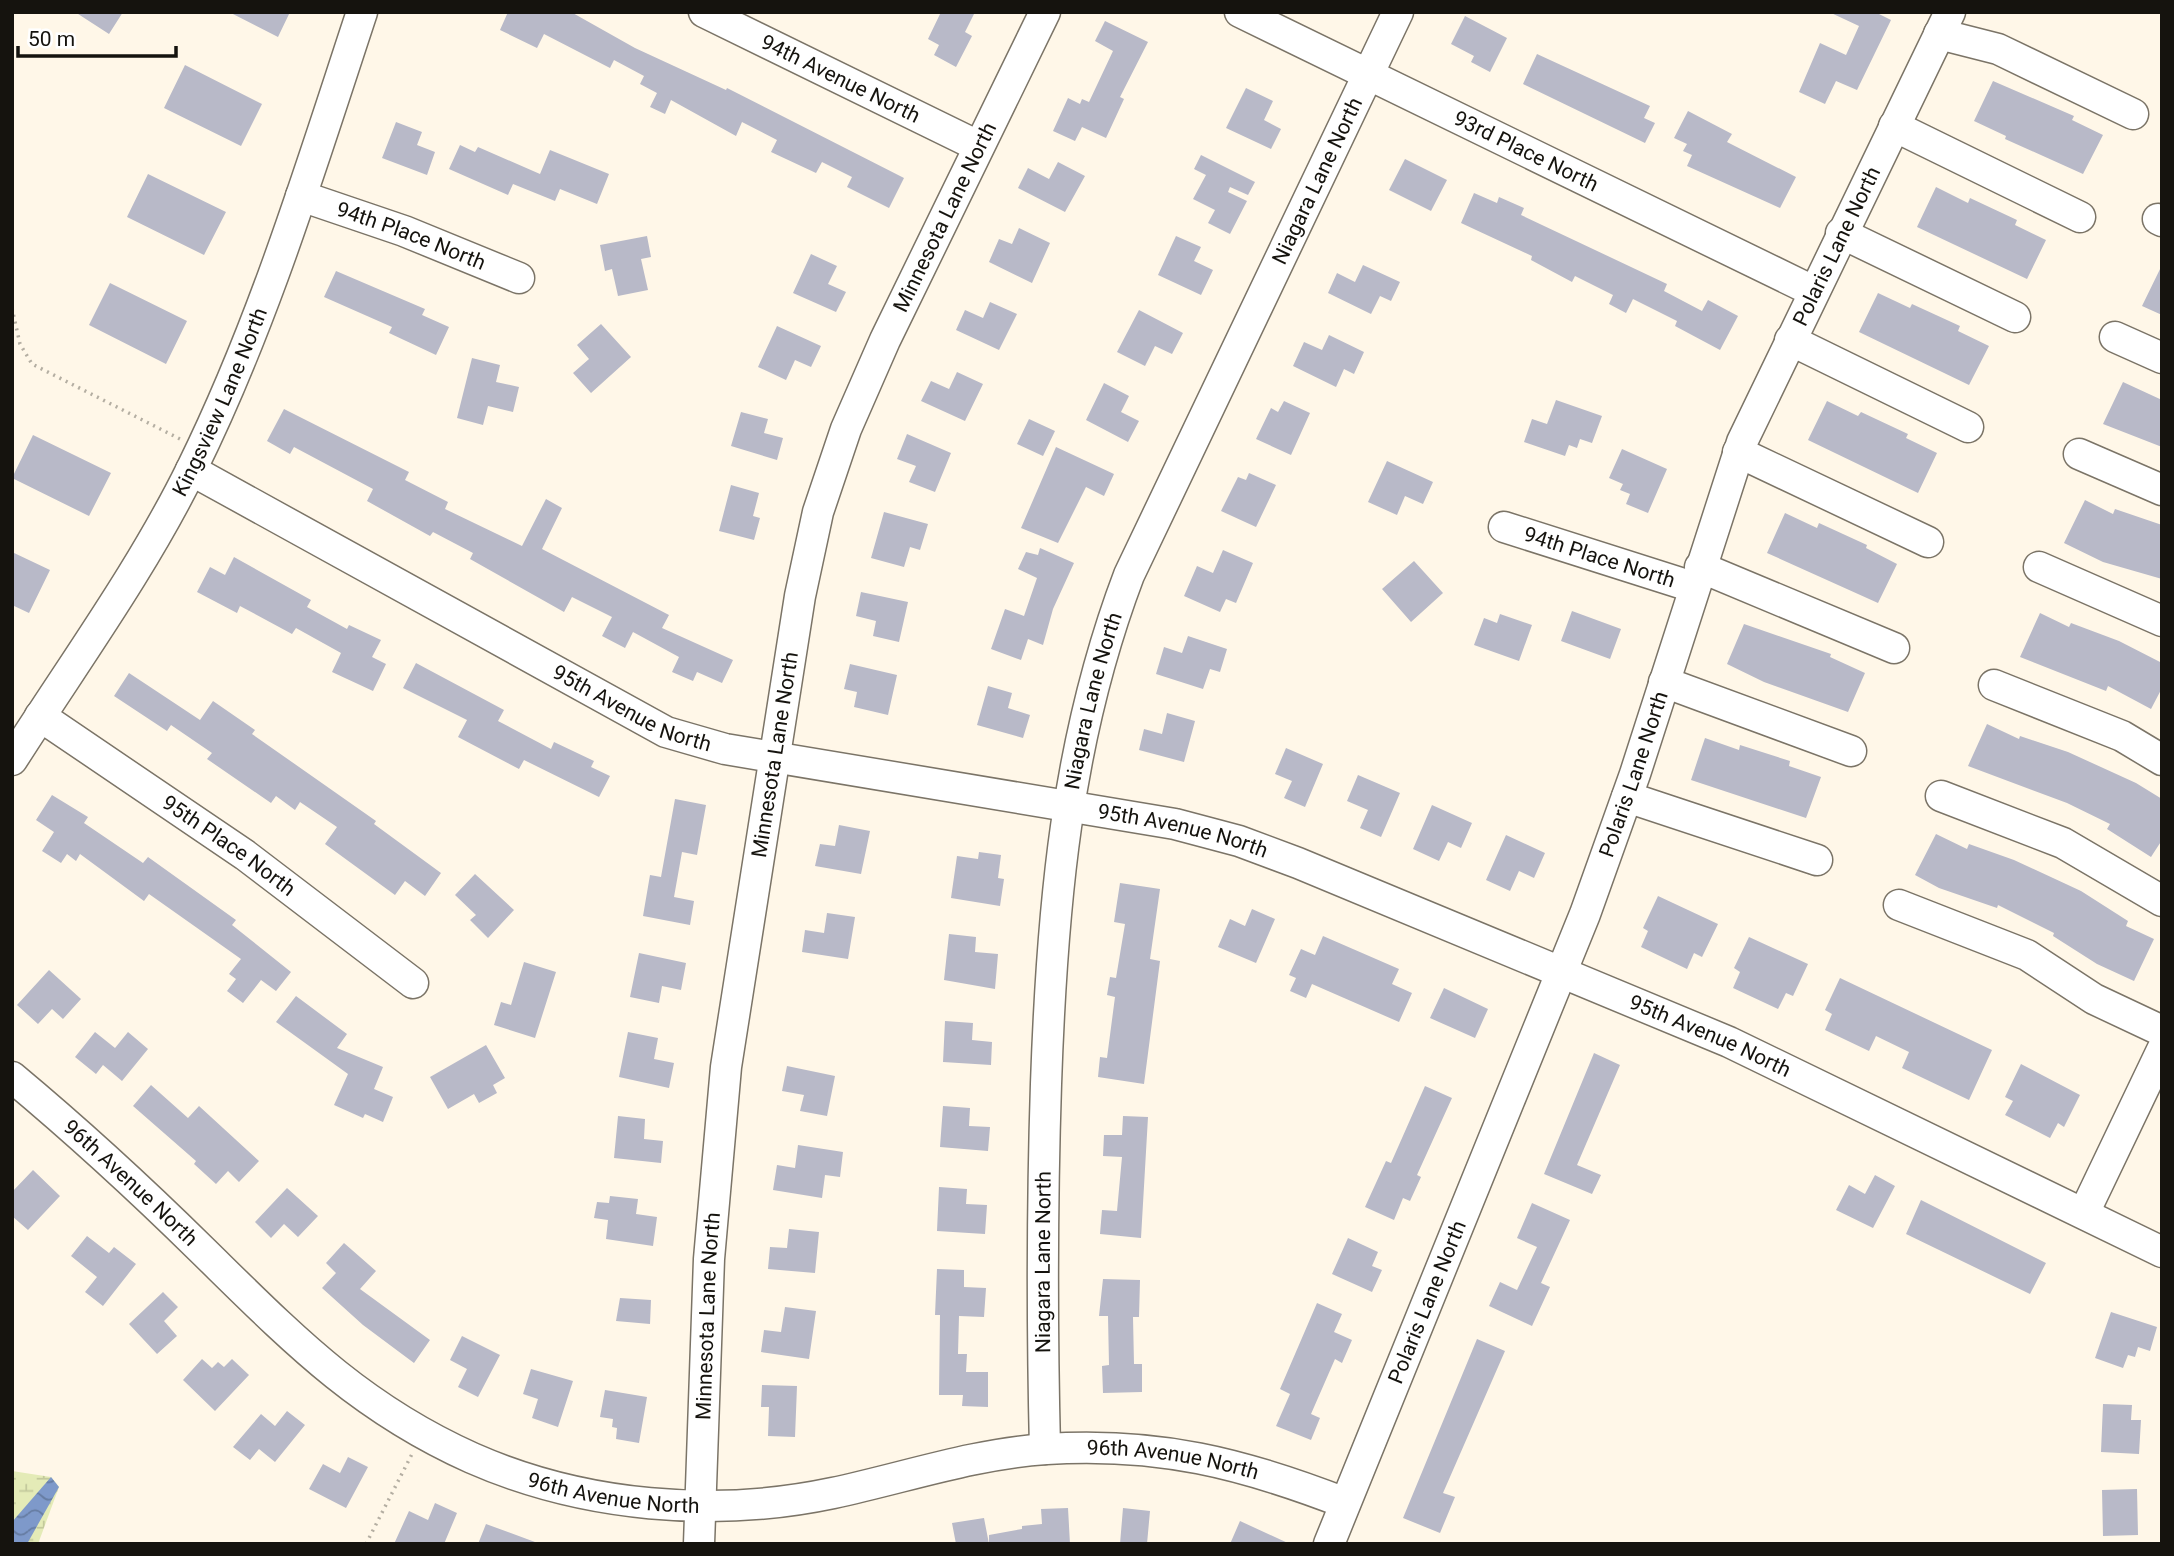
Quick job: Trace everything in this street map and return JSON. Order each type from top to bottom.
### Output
[{"type":"street","name":"Kingsview Lane North","points":[[12,760],[133,571],[196,460],[258,318],[362,12]]},
{"type":"street","name":"94th Avenue North","points":[[704,12],[978,146]]},
{"type":"street","name":"Minnesota Lane North","points":[[699,1544],[709,1259],[726,1068],[800,596],[818,512],[851,417],[978,146],[1045,12]]},
{"type":"street","name":"93rd Place North","points":[[1240,12],[1813,291]]},
{"type":"street","name":"Niagara Lane North","points":[[1045,1449],[1041,1221],[1054,913],[1069,805],[1095,672],[1129,575],[1398,12]]},
{"type":"street","points":[[1945,23],[2133,114]]},
{"type":"street","name":"Polaris Lane North","points":[[1329,1544],[1562,972],[1627,797],[1738,452],[1813,291],[1945,23]]},
{"type":"street","points":[[1894,125],[2080,217]]},
{"type":"street","name":"94th Place North","points":[[301,196],[404,231],[519,278]]},
{"type":"street","points":[[1841,233],[2015,317]]},
{"type":"street","points":[[2115,337],[2162,358]]},
{"type":"street","points":[[1790,340],[1968,428]]},
{"type":"street","points":[[1738,452],[1928,542]]},
{"type":"street","points":[[2079,453],[2162,490]]},
{"type":"street","name":"95th Avenue North","points":[[196,460],[666,732],[725,749],[1069,805],[1175,824],[1239,841],[1729,1042],[2162,1252]]},
{"type":"street","name":"94th Place North","points":[[1504,527],[1697,577],[1894,648]]},
{"type":"street","points":[[2039,567],[2162,621]]},
{"type":"street","points":[[1664,682],[1852,751]]},
{"type":"street","points":[[1994,685],[2122,736],[2162,760]]},
{"type":"street","name":"95th Place North","points":[[40,716],[235,848],[413,983]]},
{"type":"street","points":[[1941,796],[2063,843],[2162,901]]},
{"type":"street","points":[[1627,797],[1817,860]]},
{"type":"street","points":[[1899,905],[2026,955],[2094,999],[2162,1031]]},
{"type":"street","points":[[2084,1213],[2162,1050]]},
{"type":"street","name":"96th Avenue North","points":[[12,1077],[110,1162],[304,1350],[381,1409],[423,1433],[502,1470],[551,1485],[618,1499],[674,1506],[778,1501],[829,1494],[988,1456],[1045,1449],[1120,1448],[1189,1455],[1247,1467],[1345,1503]]},
{"type":"path","points":[[12,308],[20,344],[32,364],[196,460]]},
{"type":"path","points":[[366,1544],[423,1433]]},
{"type":"green space","points":[[12,1471],[51,1477],[59,1487],[38,1544],[12,1544]]},
{"type":"water","points":[[51,1477],[59,1487],[27,1544],[12,1544],[12,1522]]},
{"type":"building","points":[[75,12],[123,12],[109,34]]},
{"type":"building","points":[[229,12],[290,12],[278,37]]},
{"type":"building","points":[[508,12],[571,12],[635,48],[726,90],[727,88],[904,178],[889,208],[847,187],[852,177],[822,162],[816,173],[771,152],[777,140],[742,122],[736,136],[671,100],[665,114],[650,107],[657,93],[640,84],[644,76],[614,60],[610,68],[544,34],[537,48],[500,30]]},
{"type":"building","points":[[941,12],[975,12],[965,32],[972,36],[956,67],[934,55],[939,45],[928,39]]},
{"type":"building","points":[[1829,12],[1875,12],[1891,20],[1857,90],[1836,81],[1825,104],[1799,92],[1820,43],[1846,55],[1859,26]]},
{"type":"building","points":[[1465,16],[1507,38],[1490,72],[1471,62],[1474,56],[1451,44]]},
{"type":"building","points":[[1105,21],[1148,42],[1120,97],[1124,99],[1106,138],[1082,127],[1075,141],[1053,131],[1068,98],[1080,104],[1082,99],[1089,102],[1113,51],[1095,41]]},
{"type":"building","points":[[1537,54],[1650,106],[1644,118],[1655,123],[1645,143],[1523,84]]},
{"type":"building","points":[[185,65],[262,104],[241,146],[164,108]]},
{"type":"building","points":[[1993,81],[2074,116],[2072,120],[2103,135],[2083,174],[2005,139],[2006,136],[1974,121]]},
{"type":"building","points":[[1246,88],[1273,101],[1264,120],[1281,129],[1271,149],[1226,128]]},
{"type":"building","points":[[1688,111],[1732,134],[1727,142],[1796,177],[1780,208],[1687,166],[1692,155],[1683,151],[1687,144],[1674,138]]},
{"type":"building","points":[[396,122],[422,132],[417,145],[435,152],[427,175],[382,158]]},
{"type":"building","points":[[460,145],[475,152],[478,147],[540,174],[550,150],[609,174],[597,204],[560,189],[555,201],[513,184],[508,195],[449,169]]},
{"type":"building","points":[[1201,155],[1255,182],[1248,195],[1230,187],[1228,192],[1247,201],[1230,234],[1208,223],[1215,210],[1193,199],[1206,175],[1194,169]]},
{"type":"building","points":[[1405,159],[1447,180],[1431,211],[1389,190]]},
{"type":"building","points":[[1058,162],[1085,176],[1065,212],[1018,188],[1028,168],[1049,179]]},
{"type":"building","points":[[148,174],[226,212],[204,255],[127,217]]},
{"type":"building","points":[[1936,187],[1968,203],[1970,198],[2017,220],[2015,225],[2046,240],[2027,279],[1917,227]]},
{"type":"building","points":[[1474,193],[1497,203],[1499,197],[1524,208],[1521,215],[1667,284],[1664,291],[1702,311],[1708,300],[1738,316],[1720,350],[1675,326],[1677,321],[1633,299],[1626,313],[1609,304],[1613,295],[1575,276],[1572,282],[1531,260],[1532,256],[1461,223]]},
{"type":"building","points":[[1019,228],[1050,243],[1032,283],[989,262],[999,239],[1012,244]]},
{"type":"building","points":[[647,236],[651,257],[641,259],[648,290],[618,296],[612,269],[605,271],[600,245]]},
{"type":"building","points":[[1176,236],[1201,247],[1194,261],[1213,270],[1201,295],[1158,275]]},
{"type":"building","points":[[811,254],[837,266],[828,284],[846,292],[836,312],[793,293]]},
{"type":"building","points":[[1363,265],[1400,282],[1391,301],[1380,296],[1371,314],[1328,293],[1337,273],[1355,282]]},
{"type":"building","points":[[2162,265],[2162,315],[2142,306]]},
{"type":"building","points":[[336,271],[425,309],[422,315],[449,327],[436,355],[389,333],[392,327],[324,297]]},
{"type":"building","points":[[110,283],[187,321],[166,364],[89,325]]},
{"type":"building","points":[[1878,293],[1910,308],[1912,304],[1960,326],[1958,331],[1989,346],[1969,385],[1859,332]]},
{"type":"building","points":[[990,302],[1017,314],[999,350],[956,330],[965,310],[983,318]]},
{"type":"building","points":[[1139,310],[1183,333],[1172,354],[1155,346],[1145,366],[1117,352]]},
{"type":"building","points":[[601,324],[631,357],[591,393],[573,373],[589,359],[577,345]]},
{"type":"building","points":[[777,326],[821,346],[811,367],[795,360],[786,380],[758,367]]},
{"type":"building","points":[[1329,335],[1364,352],[1354,374],[1344,369],[1336,387],[1293,366],[1304,342],[1322,350]]},
{"type":"building","points":[[472,358],[500,365],[496,382],[519,387],[513,412],[488,406],[483,425],[457,418]]},
{"type":"building","points":[[957,372],[983,384],[965,421],[921,401],[931,381],[949,389]]},
{"type":"building","points":[[2123,382],[2162,400],[2162,447],[2103,424]]},
{"type":"building","points":[[1104,383],[1129,396],[1121,412],[1139,421],[1128,442],[1086,420]]},
{"type":"building","points":[[1556,400],[1602,416],[1592,443],[1580,439],[1577,448],[1569,445],[1565,456],[1524,442],[1532,419],[1547,424]]},
{"type":"building","points":[[1284,401],[1310,413],[1291,455],[1256,439],[1271,408],[1278,412]]},
{"type":"building","points":[[1827,401],[1858,416],[1861,412],[1908,434],[1906,438],[1937,453],[1918,493],[1808,440]]},
{"type":"building","points":[[284,409],[409,472],[405,480],[448,502],[445,509],[522,546],[546,499],[562,508],[542,549],[669,615],[662,628],[733,660],[722,683],[697,672],[693,681],[672,672],[679,657],[633,632],[625,648],[602,636],[612,617],[572,597],[564,612],[470,559],[473,553],[433,532],[430,536],[367,501],[373,489],[294,447],[290,454],[267,441]]},
{"type":"building","points":[[741,412],[768,419],[764,433],[783,438],[777,460],[731,446]]},
{"type":"building","points":[[1029,419],[1055,431],[1043,456],[1017,444]]},
{"type":"building","points":[[907,434],[951,453],[935,492],[909,482],[916,466],[897,459]]},
{"type":"building","points":[[33,435],[111,473],[89,516],[12,478]]},
{"type":"building","points":[[1056,447],[1114,474],[1104,496],[1086,487],[1058,543],[1021,528]]},
{"type":"building","points":[[1622,449],[1667,469],[1648,513],[1626,504],[1630,494],[1620,490],[1623,484],[1609,478]]},
{"type":"building","points":[[1387,461],[1433,482],[1423,504],[1405,496],[1397,515],[1368,502]]},
{"type":"building","points":[[1249,473],[1276,485],[1256,527],[1221,511],[1238,477],[1246,480]]},
{"type":"building","points":[[731,485],[759,493],[753,516],[760,518],[754,540],[719,531]]},
{"type":"building","points":[[2085,500],[2113,514],[2115,509],[2162,525],[2162,579],[2103,562],[2064,543]]},
{"type":"building","points":[[884,512],[928,524],[920,550],[910,547],[904,567],[871,558]]},
{"type":"building","points":[[1785,513],[1817,528],[1819,523],[1867,545],[1866,548],[1897,564],[1878,603],[1767,553]]},
{"type":"building","points":[[1040,548],[1074,563],[1053,609],[1043,645],[1028,639],[1021,660],[991,649],[1005,609],[1024,616],[1037,578],[1018,569],[1026,552],[1038,555]]},
{"type":"building","points":[[1223,550],[1253,563],[1236,603],[1226,599],[1220,612],[1184,596],[1197,566],[1213,573]]},
{"type":"building","points":[[12,552],[50,570],[29,613],[12,605]]},
{"type":"building","points":[[234,557],[311,600],[307,607],[347,629],[349,625],[381,640],[372,657],[386,664],[373,691],[332,672],[341,653],[296,628],[292,634],[240,606],[237,613],[197,592],[210,567],[225,575]]},
{"type":"building","points":[[1414,561],[1443,593],[1411,622],[1382,589]]},
{"type":"building","points":[[861,592],[908,602],[899,642],[873,636],[876,621],[856,616]]},
{"type":"building","points":[[1572,611],[1621,629],[1610,659],[1561,641]]},
{"type":"building","points":[[2040,613],[2069,627],[2071,623],[2119,641],[2162,663],[2162,688],[2151,709],[2108,686],[2106,691],[2020,657]]},
{"type":"building","points":[[1500,614],[1532,625],[1519,661],[1474,645],[1484,618],[1497,623]]},
{"type":"building","points":[[1744,624],[1831,654],[1830,657],[1865,673],[1848,712],[1764,682],[1727,664]]},
{"type":"building","points":[[1188,636],[1227,649],[1220,672],[1210,669],[1203,689],[1156,674],[1164,647],[1182,653]]},
{"type":"building","points":[[416,663],[504,710],[498,721],[551,749],[554,742],[594,761],[591,767],[610,776],[599,797],[524,760],[519,769],[458,737],[467,720],[403,688]]},
{"type":"building","points":[[850,664],[897,675],[888,715],[854,707],[857,692],[844,689]]},
{"type":"building","points":[[129,673],[200,720],[213,701],[255,730],[252,734],[376,821],[374,824],[441,873],[425,896],[405,881],[395,895],[325,844],[337,827],[300,802],[295,810],[276,796],[271,803],[207,759],[212,753],[171,725],[167,731],[114,696]]},
{"type":"building","points":[[988,686],[1012,693],[1008,708],[1030,715],[1023,738],[977,725]]},
{"type":"building","points":[[1167,713],[1195,721],[1184,762],[1139,750],[1144,729],[1162,734]]},
{"type":"building","points":[[1987,724],[2019,739],[2020,736],[2068,752],[2136,783],[2162,799],[2162,840],[2151,857],[2107,829],[2110,824],[2067,803],[1968,766]]},
{"type":"building","points":[[1705,738],[1739,750],[1740,745],[1790,761],[1789,766],[1821,777],[1806,818],[1691,780]]},
{"type":"building","points":[[1286,748],[1323,764],[1305,807],[1284,798],[1292,781],[1275,774]]},
{"type":"building","points":[[1358,775],[1400,793],[1381,837],[1360,828],[1368,810],[1347,801]]},
{"type":"building","points":[[52,795],[88,817],[84,823],[143,863],[148,857],[236,920],[232,925],[291,972],[276,991],[261,980],[243,1003],[227,991],[236,979],[229,974],[241,959],[149,894],[144,901],[80,854],[76,861],[67,854],[61,863],[42,851],[54,832],[36,820]]},
{"type":"building","points":[[675,799],[706,805],[697,855],[682,852],[674,897],[694,901],[690,925],[643,916],[650,875],[661,877]]},
{"type":"building","points":[[1432,805],[1472,823],[1461,848],[1448,842],[1439,861],[1413,849]]},
{"type":"building","points":[[839,825],[870,831],[861,874],[815,866],[820,844],[835,846]]},
{"type":"building","points":[[1936,834],[1967,849],[1969,844],[2014,860],[2081,891],[2128,921],[2126,926],[2154,939],[2134,981],[2097,964],[2053,936],[2054,933],[1998,905],[1997,908],[1939,888],[1915,875]]},
{"type":"building","points":[[1506,835],[1545,853],[1534,878],[1519,871],[1510,891],[1486,880]]},
{"type":"building","points":[[979,852],[1001,855],[998,878],[1004,879],[1000,906],[951,898],[957,856],[978,859]]},
{"type":"building","points":[[475,874],[514,910],[488,938],[470,920],[476,915],[455,895]]},
{"type":"building","points":[[1120,883],[1160,889],[1150,959],[1160,961],[1144,1084],[1098,1077],[1100,1057],[1107,1058],[1115,997],[1107,995],[1110,977],[1116,978],[1125,924],[1114,922]]},
{"type":"building","points":[[1658,896],[1718,924],[1702,957],[1694,953],[1687,969],[1641,947],[1648,931],[1643,928]]},
{"type":"building","points":[[1252,909],[1275,919],[1256,963],[1218,947],[1230,919],[1245,926]]},
{"type":"building","points":[[827,913],[855,917],[848,959],[802,952],[805,930],[824,933]]},
{"type":"building","points":[[949,934],[976,937],[975,952],[998,954],[995,989],[944,980]]},
{"type":"building","points":[[1323,936],[1399,969],[1392,984],[1412,993],[1399,1022],[1312,984],[1306,998],[1290,991],[1296,978],[1289,975],[1301,949],[1315,955]]},
{"type":"building","points":[[1749,937],[1808,964],[1793,996],[1786,993],[1778,1009],[1733,988],[1740,972],[1734,968]]},
{"type":"building","points":[[639,953],[686,963],[681,990],[662,986],[659,1003],[630,997]]},
{"type":"building","points":[[524,962],[556,972],[535,1038],[494,1025],[501,1002],[511,1005]]},
{"type":"building","points":[[49,970],[81,999],[63,1019],[52,1009],[38,1024],[17,1005]]},
{"type":"building","points":[[1840,978],[1992,1050],[1969,1100],[1902,1068],[1909,1052],[1876,1036],[1869,1051],[1825,1030],[1832,1014],[1825,1010]]},
{"type":"building","points":[[1444,988],[1488,1009],[1475,1038],[1430,1018]]},
{"type":"building","points":[[296,996],[347,1034],[337,1048],[383,1067],[374,1089],[393,1097],[383,1122],[365,1114],[363,1118],[334,1105],[348,1074],[276,1022]]},
{"type":"building","points":[[945,1021],[973,1023],[972,1040],[992,1042],[991,1065],[943,1062]]},
{"type":"building","points":[[95,1032],[115,1048],[128,1032],[148,1049],[122,1081],[103,1065],[96,1074],[75,1057]]},
{"type":"building","points":[[628,1032],[658,1038],[654,1059],[674,1063],[669,1088],[619,1077]]},
{"type":"building","points":[[486,1045],[505,1078],[493,1085],[497,1093],[479,1103],[474,1094],[448,1109],[430,1077]]},
{"type":"building","points":[[1594,1053],[1620,1065],[1577,1165],[1601,1175],[1592,1194],[1544,1174]]},
{"type":"building","points":[[2021,1064],[2080,1095],[2064,1127],[2058,1123],[2050,1138],[2005,1115],[2013,1101],[2005,1097]]},
{"type":"building","points":[[787,1066],[835,1076],[827,1116],[800,1111],[804,1095],[782,1091]]},
{"type":"building","points":[[151,1085],[188,1118],[199,1106],[259,1161],[239,1182],[228,1171],[216,1184],[194,1164],[196,1161],[133,1106]]},
{"type":"building","points":[[1425,1086],[1452,1098],[1417,1175],[1421,1177],[1410,1201],[1403,1198],[1394,1220],[1365,1207],[1386,1161],[1391,1163]]},
{"type":"building","points":[[943,1106],[970,1108],[969,1126],[990,1127],[988,1151],[940,1147]]},
{"type":"building","points":[[618,1116],[645,1119],[644,1139],[663,1141],[661,1163],[614,1158]]},
{"type":"building","points":[[1123,1116],[1148,1117],[1141,1238],[1100,1234],[1102,1210],[1117,1211],[1122,1157],[1103,1156],[1104,1135],[1122,1135]]},
{"type":"building","points":[[798,1145],[843,1152],[840,1177],[825,1175],[822,1198],[773,1190],[777,1165],[795,1168]]},
{"type":"building","points":[[33,1170],[60,1196],[28,1230],[12,1216],[12,1192]]},
{"type":"building","points":[[1875,1175],[1895,1186],[1873,1228],[1836,1210],[1849,1185],[1865,1194]]},
{"type":"building","points":[[939,1187],[967,1189],[966,1204],[987,1205],[985,1234],[937,1231]]},
{"type":"building","points":[[287,1188],[318,1216],[298,1237],[284,1224],[271,1238],[255,1222]]},
{"type":"building","points":[[610,1196],[638,1199],[636,1214],[657,1217],[653,1246],[606,1239],[608,1220],[594,1218],[597,1202],[609,1203]]},
{"type":"building","points":[[1921,1200],[2046,1263],[2030,1294],[1906,1234]]},
{"type":"building","points":[[1532,1203],[1570,1220],[1541,1283],[1550,1287],[1532,1326],[1489,1306],[1500,1282],[1517,1290],[1537,1247],[1517,1238]]},
{"type":"building","points":[[789,1229],[819,1232],[815,1273],[768,1269],[770,1247],[787,1248]]},
{"type":"building","points":[[87,1236],[109,1253],[114,1247],[136,1264],[103,1306],[85,1292],[97,1277],[71,1256]]},
{"type":"building","points":[[1348,1238],[1378,1252],[1372,1266],[1382,1270],[1372,1292],[1332,1274]]},
{"type":"building","points":[[344,1243],[376,1271],[360,1289],[430,1340],[414,1363],[363,1325],[322,1288],[336,1273],[326,1263]]},
{"type":"building","points":[[937,1269],[964,1270],[964,1287],[986,1288],[984,1317],[959,1316],[958,1354],[967,1354],[966,1372],[988,1372],[988,1407],[962,1406],[963,1395],[939,1395],[940,1315],[935,1315]]},
{"type":"building","points":[[1103,1279],[1140,1280],[1139,1317],[1133,1317],[1134,1364],[1142,1364],[1142,1392],[1103,1393],[1102,1366],[1109,1365],[1108,1316],[1099,1316]]},
{"type":"building","points":[[163,1292],[178,1307],[164,1321],[177,1336],[157,1354],[129,1324]]},
{"type":"building","points":[[620,1298],[651,1300],[650,1324],[616,1321]]},
{"type":"building","points":[[1317,1303],[1342,1314],[1334,1332],[1352,1340],[1342,1363],[1335,1359],[1311,1414],[1320,1418],[1311,1440],[1276,1426],[1290,1394],[1280,1389]]},
{"type":"building","points":[[785,1307],[816,1311],[809,1359],[761,1352],[764,1330],[781,1332]]},
{"type":"building","points":[[2111,1312],[2157,1327],[2150,1351],[2138,1347],[2135,1357],[2128,1355],[2123,1368],[2095,1358]]},
{"type":"building","points":[[462,1336],[500,1355],[478,1397],[458,1387],[467,1369],[450,1360]]},
{"type":"building","points":[[1477,1339],[1505,1351],[1443,1493],[1455,1497],[1440,1533],[1403,1518]]},
{"type":"building","points":[[202,1359],[212,1368],[218,1362],[224,1367],[232,1359],[249,1375],[215,1411],[183,1380]]},
{"type":"building","points":[[531,1369],[573,1381],[558,1427],[532,1418],[538,1399],[523,1394]]},
{"type":"building","points":[[762,1385],[797,1386],[795,1437],[768,1436],[769,1407],[761,1407]]},
{"type":"building","points":[[605,1390],[647,1397],[639,1443],[616,1439],[617,1428],[612,1427],[613,1419],[600,1417]]},
{"type":"building","points":[[2103,1404],[2132,1405],[2131,1420],[2141,1420],[2139,1454],[2101,1452]]},
{"type":"building","points":[[287,1411],[305,1425],[275,1462],[259,1449],[250,1460],[233,1447],[261,1414],[275,1426]]},
{"type":"building","points":[[348,1457],[368,1467],[346,1508],[309,1489],[323,1464],[340,1473]]},
{"type":"building","points":[[2137,1489],[2138,1535],[2103,1536],[2102,1490]]},
{"type":"building","points":[[435,1503],[457,1513],[444,1544],[394,1544],[409,1511],[428,1520]]},
{"type":"building","points":[[1068,1508],[1070,1544],[989,1544],[989,1535],[1022,1529],[1022,1526],[1042,1524],[1041,1509]]},
{"type":"building","points":[[1123,1508],[1150,1511],[1147,1544],[1120,1544]]},
{"type":"building","points":[[984,1518],[989,1544],[956,1544],[952,1523]]},
{"type":"building","points":[[1240,1521],[1290,1544],[1230,1544]]},
{"type":"building","points":[[486,1524],[535,1542],[478,1544]]}]
